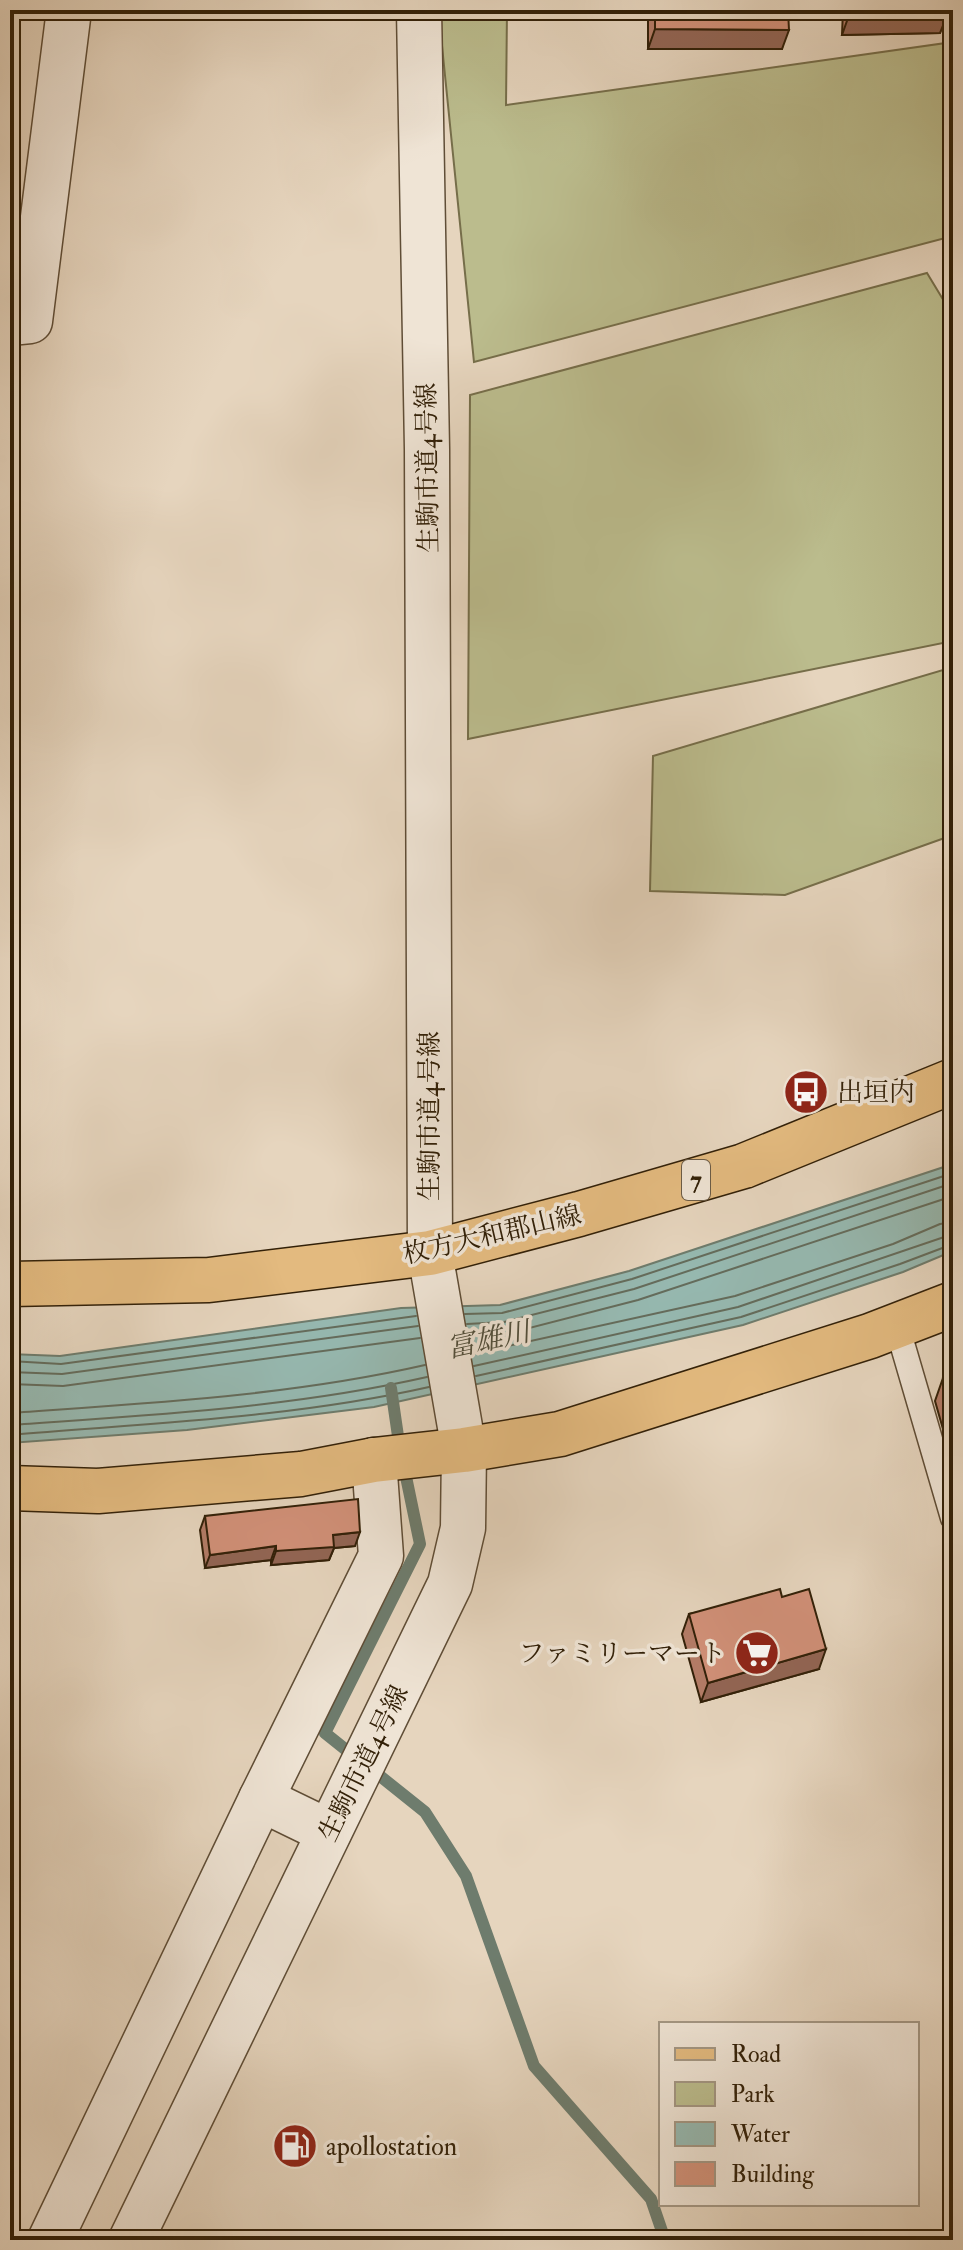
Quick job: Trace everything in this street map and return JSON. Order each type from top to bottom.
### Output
[{"type":"main road","name":"枚方大和郡山線","points":[[10,1284],[209,1280],[430,1253],[744,1166],[953,1081]]},
{"type":"main road","points":[[10,1488],[114,1490],[301,1474],[374,1460],[464,1450],[560,1434],[897,1326],[953,1304]]},
{"type":"street","points":[[10,323],[30,321],[69,10]]},
{"type":"street","name":"生駒市道4号線","points":[[131,2240],[450,1584],[463,1528],[464,1450],[430,1253],[427,449],[419,10]]},
{"type":"street","points":[[50,2240],[381,1556],[374,1460]]},
{"type":"street","points":[[261,1799],[329,1832]]},
{"type":"lane","points":[[897,1326],[953,1518]]},
{"type":"green space","points":[[441,10],[507,10],[506,105],[953,42],[953,236],[474,362],[440,26]]},
{"type":"green space","points":[[927,273],[953,316],[953,641],[468,739],[470,395]]},
{"type":"green space","points":[[953,667],[953,835],[785,895],[650,891],[653,756]]},
{"type":"water","name":"富雄川","points":[[953,1164],[953,1251],[903,1272],[743,1325],[374,1407],[187,1430],[10,1443],[10,1354],[60,1356],[401,1308],[500,1305],[629,1271]]},
{"type":"building","points":[[655,10],[788,10],[789,30],[655,29]]},
{"type":"building","points":[[849,10],[946,10],[947,16],[848,18]]},
{"type":"building","points":[[953,1374],[953,1411],[943,1378]]},
{"type":"building","points":[[358,1499],[360,1532],[333,1535],[334,1547],[276,1551],[276,1546],[210,1555],[205,1516]]},
{"type":"building","points":[[780,1589],[782,1597],[809,1589],[826,1649],[708,1683],[689,1614]]},
{"type":"waterway","points":[[355,1757],[325,1733],[420,1544],[391,1388]]},
{"type":"waterway","points":[[370,1768],[425,1812],[466,1876],[534,2066],[651,2199],[665,2240]]},
{"type":"place","name":"出垣内","points":[[806,1092]]},
{"type":"place","name":"ファミリーマート","points":[[757,1653]]},
{"type":"place","name":"apollostation","points":[[295,2146]]}]
